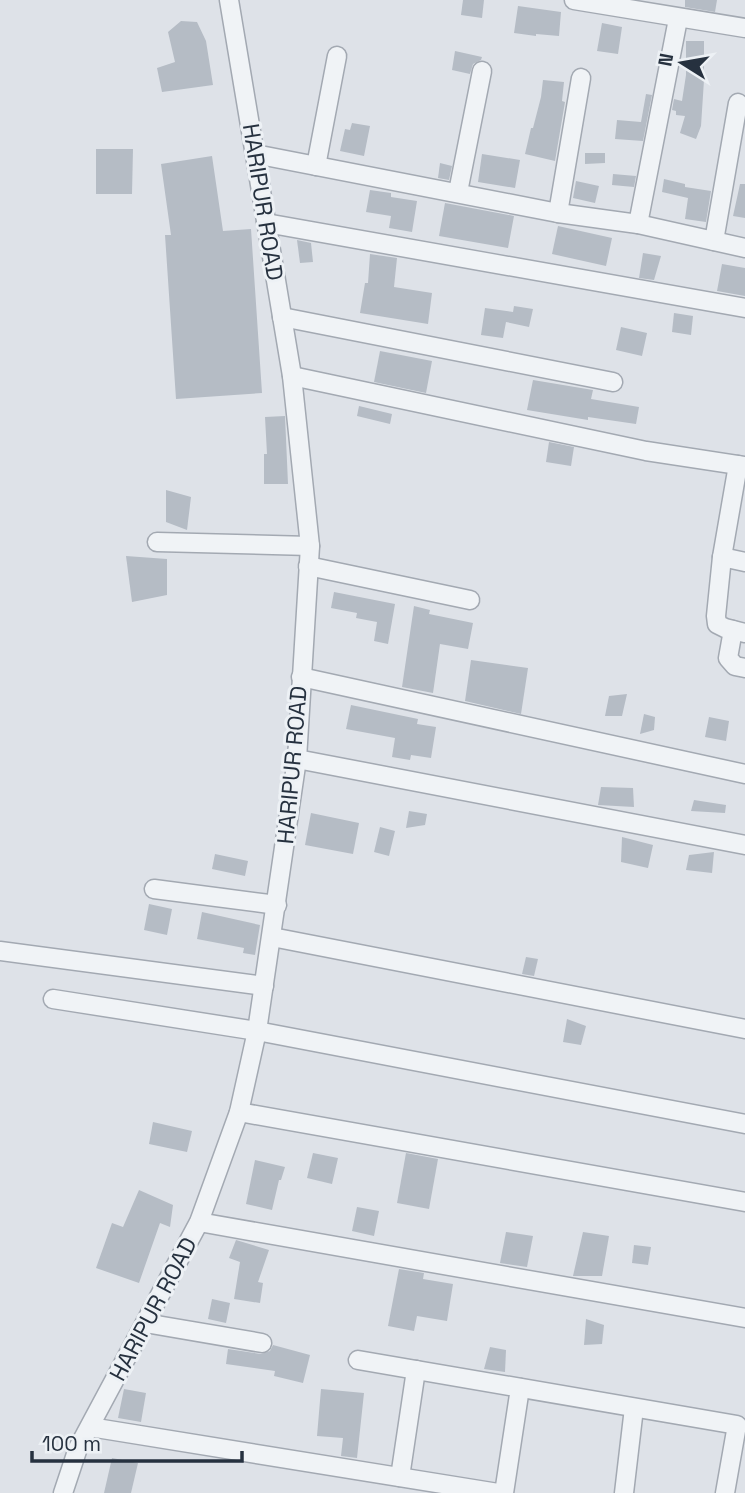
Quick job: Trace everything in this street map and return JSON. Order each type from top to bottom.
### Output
[{"type":"street","name":"HARIPUR ROAD","points":[[63,1493],[78,1448],[199,1222],[239,1112],[257,1031],[297,759],[310,546],[292,376],[229,0]]},
{"type":"street","points":[[574,0],[745,28]]},
{"type":"street","points":[[638,224],[678,19]]},
{"type":"street","points":[[316,166],[337,56]]},
{"type":"street","points":[[458,192],[482,71]]},
{"type":"street","points":[[558,213],[581,78]]},
{"type":"street","points":[[714,241],[738,103]]},
{"type":"street","points":[[255,154],[558,213],[638,224],[745,248]]},
{"type":"street","points":[[266,223],[745,308]]},
{"type":"street","points":[[282,317],[613,382]]},
{"type":"street","points":[[292,376],[646,451],[741,466],[722,557],[717,624],[739,631],[728,658],[735,666],[745,668]]},
{"type":"street","points":[[157,542],[310,546]]},
{"type":"street","points":[[722,557],[745,562]]},
{"type":"street","points":[[308,566],[470,600]]},
{"type":"street","points":[[301,677],[745,774]]},
{"type":"street","points":[[297,759],[745,845]]},
{"type":"street","points":[[154,889],[277,905]]},
{"type":"street","points":[[272,937],[745,1029]]},
{"type":"street","points":[[0,951],[264,986]]},
{"type":"street","points":[[53,999],[257,1031],[745,1124]]},
{"type":"street","points":[[239,1112],[745,1202]]},
{"type":"street","points":[[199,1222],[745,1318]]},
{"type":"street","points":[[145,1324],[262,1343]]},
{"type":"street","points":[[359,1360],[737,1425],[725,1493]]},
{"type":"street","points":[[400,1477],[416,1370]]},
{"type":"street","points":[[504,1493],[520,1388]]},
{"type":"street","points":[[624,1493],[634,1408]]},
{"type":"street","points":[[90,1427],[498,1493]]},
{"type":"building","points":[[463,0],[484,0],[482,18],[461,15]]},
{"type":"building","points":[[685,0],[717,0],[715,12],[685,7]]},
{"type":"building","points":[[518,6],[561,12],[559,36],[514,33]]},
{"type":"building","points":[[181,21],[197,22],[206,41],[213,85],[162,92],[157,68],[175,62],[168,32]]},
{"type":"building","points":[[602,23],[622,27],[618,54],[597,51]]},
{"type":"building","points":[[686,41],[704,41],[701,126],[696,139],[680,133],[685,116],[676,115],[676,111],[672,110],[674,99],[682,101],[686,75]]},
{"type":"building","points":[[455,51],[482,57],[473,64],[470,74],[452,70]]},
{"type":"building","points":[[543,80],[564,82],[562,101],[565,102],[555,161],[525,154]]},
{"type":"building","points":[[646,94],[652,95],[643,141],[615,139],[617,120],[641,122]]},
{"type":"building","points":[[352,123],[370,126],[364,156],[340,151],[345,129],[350,130]]},
{"type":"building","points":[[96,149],[133,149],[132,194],[96,194]]},
{"type":"building","points":[[585,153],[605,153],[605,163],[585,164]]},
{"type":"building","points":[[482,154],[520,160],[515,188],[478,182]]},
{"type":"building","points":[[212,156],[223,231],[251,229],[262,393],[176,399],[165,235],[171,235],[161,164]]},
{"type":"building","points":[[440,163],[452,166],[449,180],[438,178]]},
{"type":"building","points":[[613,174],[636,176],[634,187],[612,185]]},
{"type":"building","points":[[664,179],[685,184],[685,187],[711,191],[706,222],[685,219],[688,198],[662,192]]},
{"type":"building","points":[[576,181],[599,186],[595,203],[573,198]]},
{"type":"building","points":[[740,184],[745,184],[745,218],[733,216]]},
{"type":"building","points":[[370,190],[417,201],[412,232],[389,228],[391,216],[366,212]]},
{"type":"building","points":[[445,203],[514,216],[508,248],[439,236]]},
{"type":"building","points":[[558,226],[612,238],[606,266],[552,254]]},
{"type":"building","points":[[297,240],[311,243],[313,262],[300,263]]},
{"type":"building","points":[[643,253],[661,256],[654,280],[639,278]]},
{"type":"building","points":[[370,254],[397,258],[394,287],[432,293],[428,324],[360,313],[365,283],[368,283]]},
{"type":"building","points":[[722,264],[745,268],[745,296],[717,291]]},
{"type":"building","points":[[514,306],[533,309],[529,327],[506,322],[503,338],[481,335],[485,308],[513,312]]},
{"type":"building","points":[[674,313],[693,316],[691,335],[672,332]]},
{"type":"building","points":[[621,327],[647,333],[642,356],[616,350]]},
{"type":"building","points":[[380,351],[432,361],[426,393],[374,382]]},
{"type":"building","points":[[533,380],[593,390],[591,399],[639,407],[636,424],[588,417],[588,420],[527,410]]},
{"type":"building","points":[[359,406],[392,414],[390,424],[357,416]]},
{"type":"building","points":[[285,416],[288,484],[264,484],[264,454],[267,454],[265,417]]},
{"type":"building","points":[[549,442],[574,447],[571,466],[546,462]]},
{"type":"building","points":[[166,490],[191,497],[187,530],[166,522]]},
{"type":"building","points":[[126,556],[167,559],[167,595],[132,602]]},
{"type":"building","points":[[334,592],[395,604],[388,644],[374,641],[377,622],[356,618],[357,613],[331,608]]},
{"type":"building","points":[[414,606],[430,610],[429,614],[473,623],[468,649],[440,644],[433,693],[402,687]]},
{"type":"building","points":[[471,660],[528,668],[521,714],[465,701]]},
{"type":"building","points":[[627,694],[622,716],[605,716],[609,696]]},
{"type":"building","points":[[351,705],[418,719],[417,724],[436,727],[431,758],[411,755],[410,760],[392,757],[395,738],[346,729]]},
{"type":"building","points":[[644,714],[655,717],[654,730],[640,734]]},
{"type":"building","points":[[709,717],[729,721],[726,741],[705,737]]},
{"type":"building","points":[[601,787],[633,788],[634,807],[598,805]]},
{"type":"building","points":[[694,800],[726,805],[725,813],[691,811]]},
{"type":"building","points":[[409,811],[427,814],[425,825],[406,828]]},
{"type":"building","points":[[311,813],[359,823],[353,854],[305,845]]},
{"type":"building","points":[[380,827],[395,831],[389,856],[374,852]]},
{"type":"building","points":[[622,837],[653,845],[648,868],[621,862]]},
{"type":"building","points":[[714,852],[712,873],[686,870],[689,855]]},
{"type":"building","points":[[215,854],[248,861],[245,876],[212,869]]},
{"type":"building","points":[[149,904],[172,909],[167,935],[144,930]]},
{"type":"building","points":[[202,912],[260,925],[255,955],[243,953],[244,948],[197,939]]},
{"type":"building","points":[[526,957],[538,959],[534,976],[522,974]]},
{"type":"building","points":[[567,1019],[586,1026],[581,1045],[563,1042]]},
{"type":"building","points":[[153,1122],[192,1131],[187,1152],[149,1144]]},
{"type":"building","points":[[313,1153],[338,1158],[332,1184],[307,1178]]},
{"type":"building","points":[[406,1153],[438,1159],[429,1209],[397,1203]]},
{"type":"building","points":[[255,1160],[285,1167],[272,1210],[246,1204]]},
{"type":"building","points":[[139,1190],[173,1205],[170,1227],[160,1223],[139,1283],[96,1268],[112,1223],[123,1227]]},
{"type":"building","points":[[357,1207],[379,1211],[374,1236],[352,1231]]},
{"type":"building","points":[[506,1232],[533,1236],[527,1267],[500,1263]]},
{"type":"building","points":[[583,1232],[609,1236],[602,1276],[573,1276]]},
{"type":"building","points":[[236,1240],[269,1250],[258,1282],[263,1283],[260,1303],[234,1299],[240,1262],[229,1258]]},
{"type":"building","points":[[634,1245],[651,1247],[648,1265],[632,1263]]},
{"type":"building","points":[[399,1269],[424,1273],[423,1279],[453,1284],[447,1321],[417,1316],[414,1331],[388,1326]]},
{"type":"building","points":[[212,1299],[230,1303],[226,1323],[208,1319]]},
{"type":"building","points":[[586,1319],[604,1325],[602,1344],[584,1345]]},
{"type":"building","points":[[273,1345],[310,1355],[303,1383],[274,1376],[275,1371],[226,1364],[228,1349],[261,1354],[270,1351]]},
{"type":"building","points":[[490,1347],[506,1350],[505,1372],[484,1369]]},
{"type":"building","points":[[124,1389],[146,1393],[141,1422],[118,1418]]},
{"type":"building","points":[[321,1389],[364,1393],[357,1458],[341,1456],[343,1438],[317,1436]]},
{"type":"building","points":[[112,1458],[138,1463],[131,1493],[104,1493]]}]
